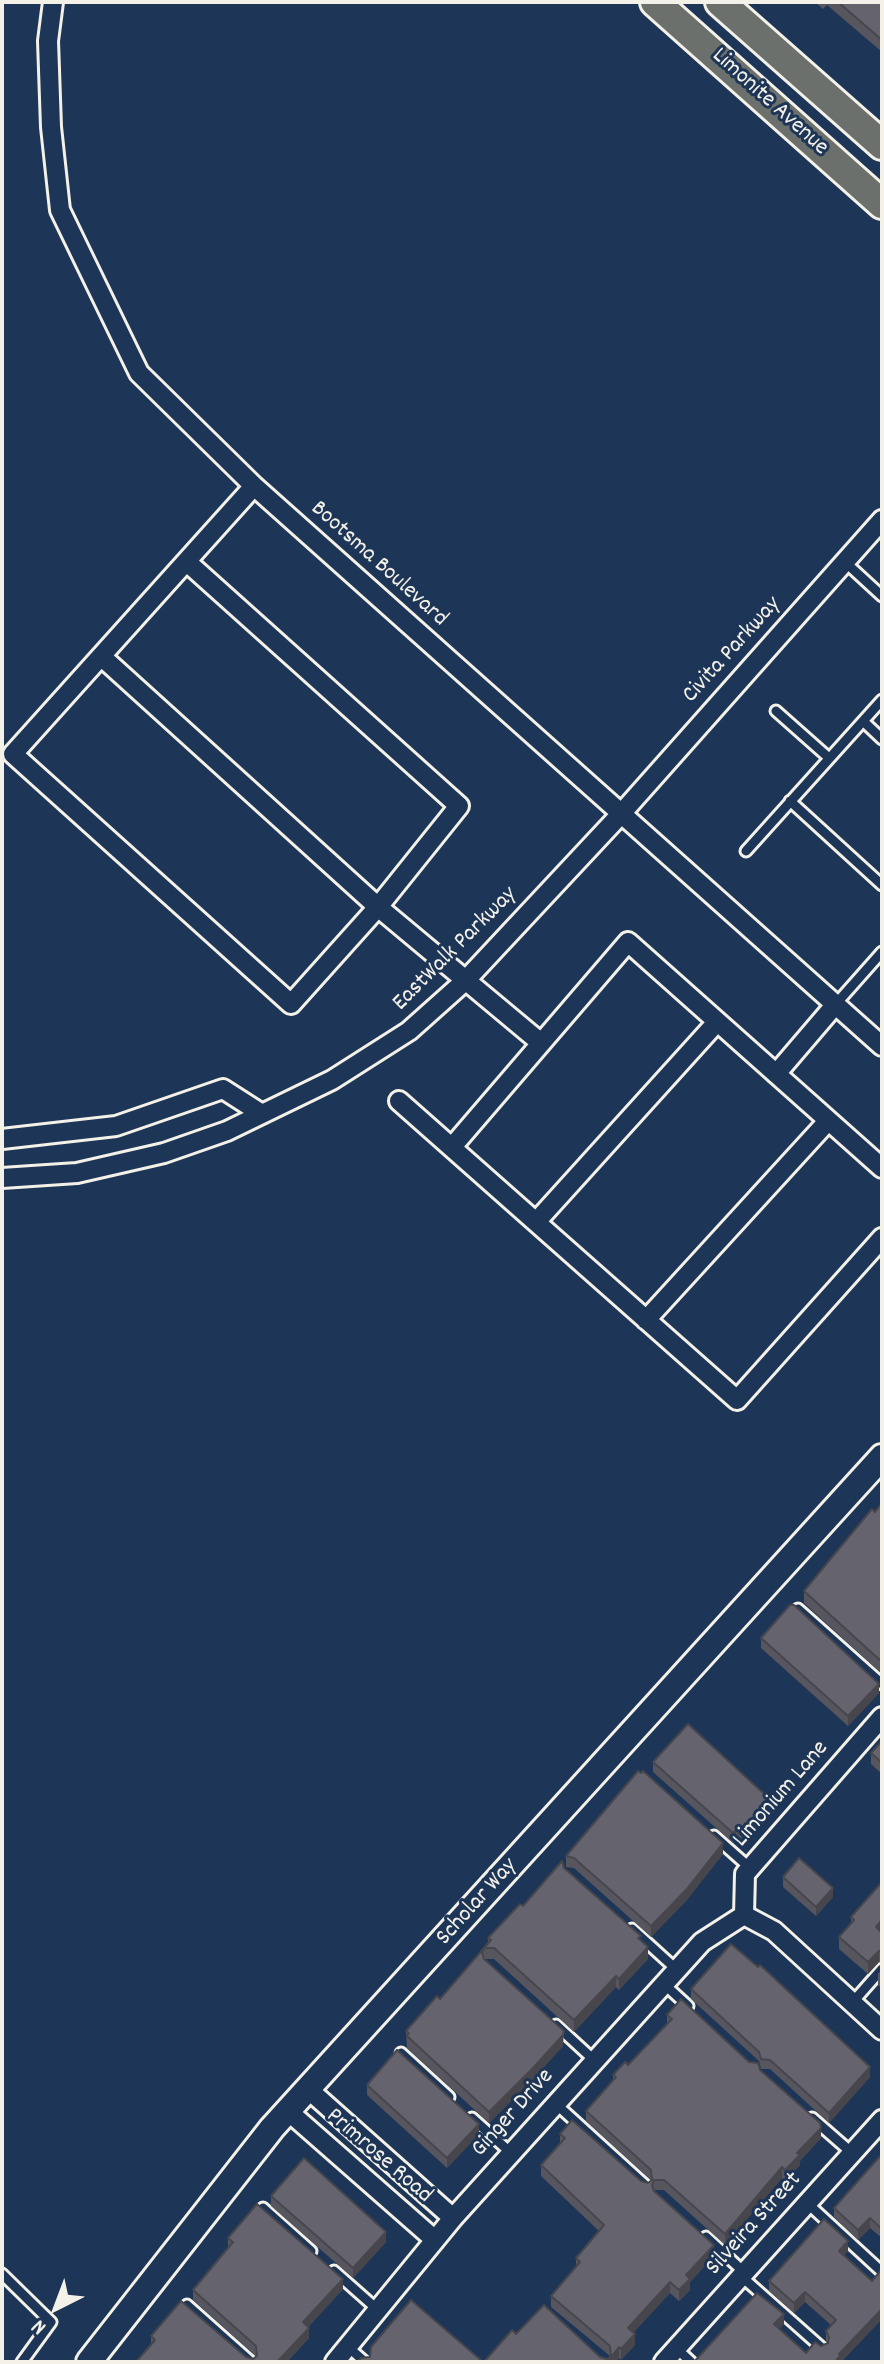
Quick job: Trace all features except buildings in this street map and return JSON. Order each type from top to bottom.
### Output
[{"type":"main road","name":"Limonite Avenue","points":[[655,2],[880,201]]},
{"type":"main road","name":"Limonite Avenue","points":[[720,2],[882,145]]},
{"type":"street","name":"Bootsma Boulevard","points":[[53,2],[48,41],[51,127],[60,210],[139,373],[254,486],[882,1046]]},
{"type":"street","points":[[187,562],[459,806],[378,907],[291,1004],[13,754],[254,486]]},
{"type":"street","name":"Civita Parkway","points":[[620,815],[882,520]]},
{"type":"street","points":[[102,657],[378,907],[541,1043]]},
{"type":"street","name":"EastWalk Parkway","points":[[2,1178],[77,1173],[164,1153],[227,1131],[332,1080],[409,1031],[465,981],[620,815]]},
{"type":"street","points":[[452,1147],[628,942],[882,1168]]},
{"type":"street","points":[[776,1074],[835,1005]]},
{"type":"street","points":[[536,1222],[717,1022]]},
{"type":"street","points":[[2,1139],[116,1126],[223,1089],[262,1114]]},
{"type":"street","points":[[399,1101],[737,1400],[882,1238]]},
{"type":"street","points":[[646,1320],[828,1121]]},
{"type":"street","name":"Scholar Way","points":[[89,2362],[272,2128],[882,1457]]},
{"type":"street","name":"Limonium Lane","points":[[744,1915],[745,1874],[882,1717]]},
{"type":"street","points":[[744,1915],[774,1931],[882,2030]]},
{"type":"street","name":"Ginger Drive","points":[[335,2362],[453,2218],[702,1942],[744,1915]]},
{"type":"street","name":"Primrose Road","points":[[308,2089],[453,2218]]},
{"type":"street","name":"Primrose Road","points":[[288,2111],[435,2240]]},
{"type":"street","name":"Silveira Street","points":[[670,2355],[852,2153],[879,2131]]},
{"type":"lane","points":[[845,562],[882,596]]},
{"type":"lane","points":[[746,851],[882,700]]},
{"type":"lane","points":[[776,711],[829,758]]},
{"type":"lane","points":[[863,721],[882,739]]},
{"type":"lane","points":[[790,801],[882,885]]},
{"type":"lane","points":[[835,1005],[882,952]]},
{"type":"lane","points":[[796,1606],[882,1684]]},
{"type":"lane","points":[[705,1828],[750,1868]]},
{"type":"lane","points":[[629,1927],[698,2015]]},
{"type":"lane","points":[[852,2003],[882,1969]]},
{"type":"lane","points":[[548,2018],[595,2061]]},
{"type":"lane","points":[[401,2053],[456,2103]]},
{"type":"lane","points":[[556,2104],[646,2186]]},
{"type":"lane","points":[[467,2113],[511,2153]]},
{"type":"lane","points":[[809,2114],[852,2153]]},
{"type":"lane","points":[[807,2203],[882,2272]]},
{"type":"lane","points":[[263,2208],[378,2310]]},
{"type":"lane","points":[[702,2234],[822,2348]]},
{"type":"lane","points":[[2,2274],[51,2322],[22,2362]]},
{"type":"lane","points":[[187,2305],[251,2362]]},
{"type":"lane","points":[[348,2347],[365,2362]]},
{"type":"lane","points":[[670,2355],[691,2362]]}]
